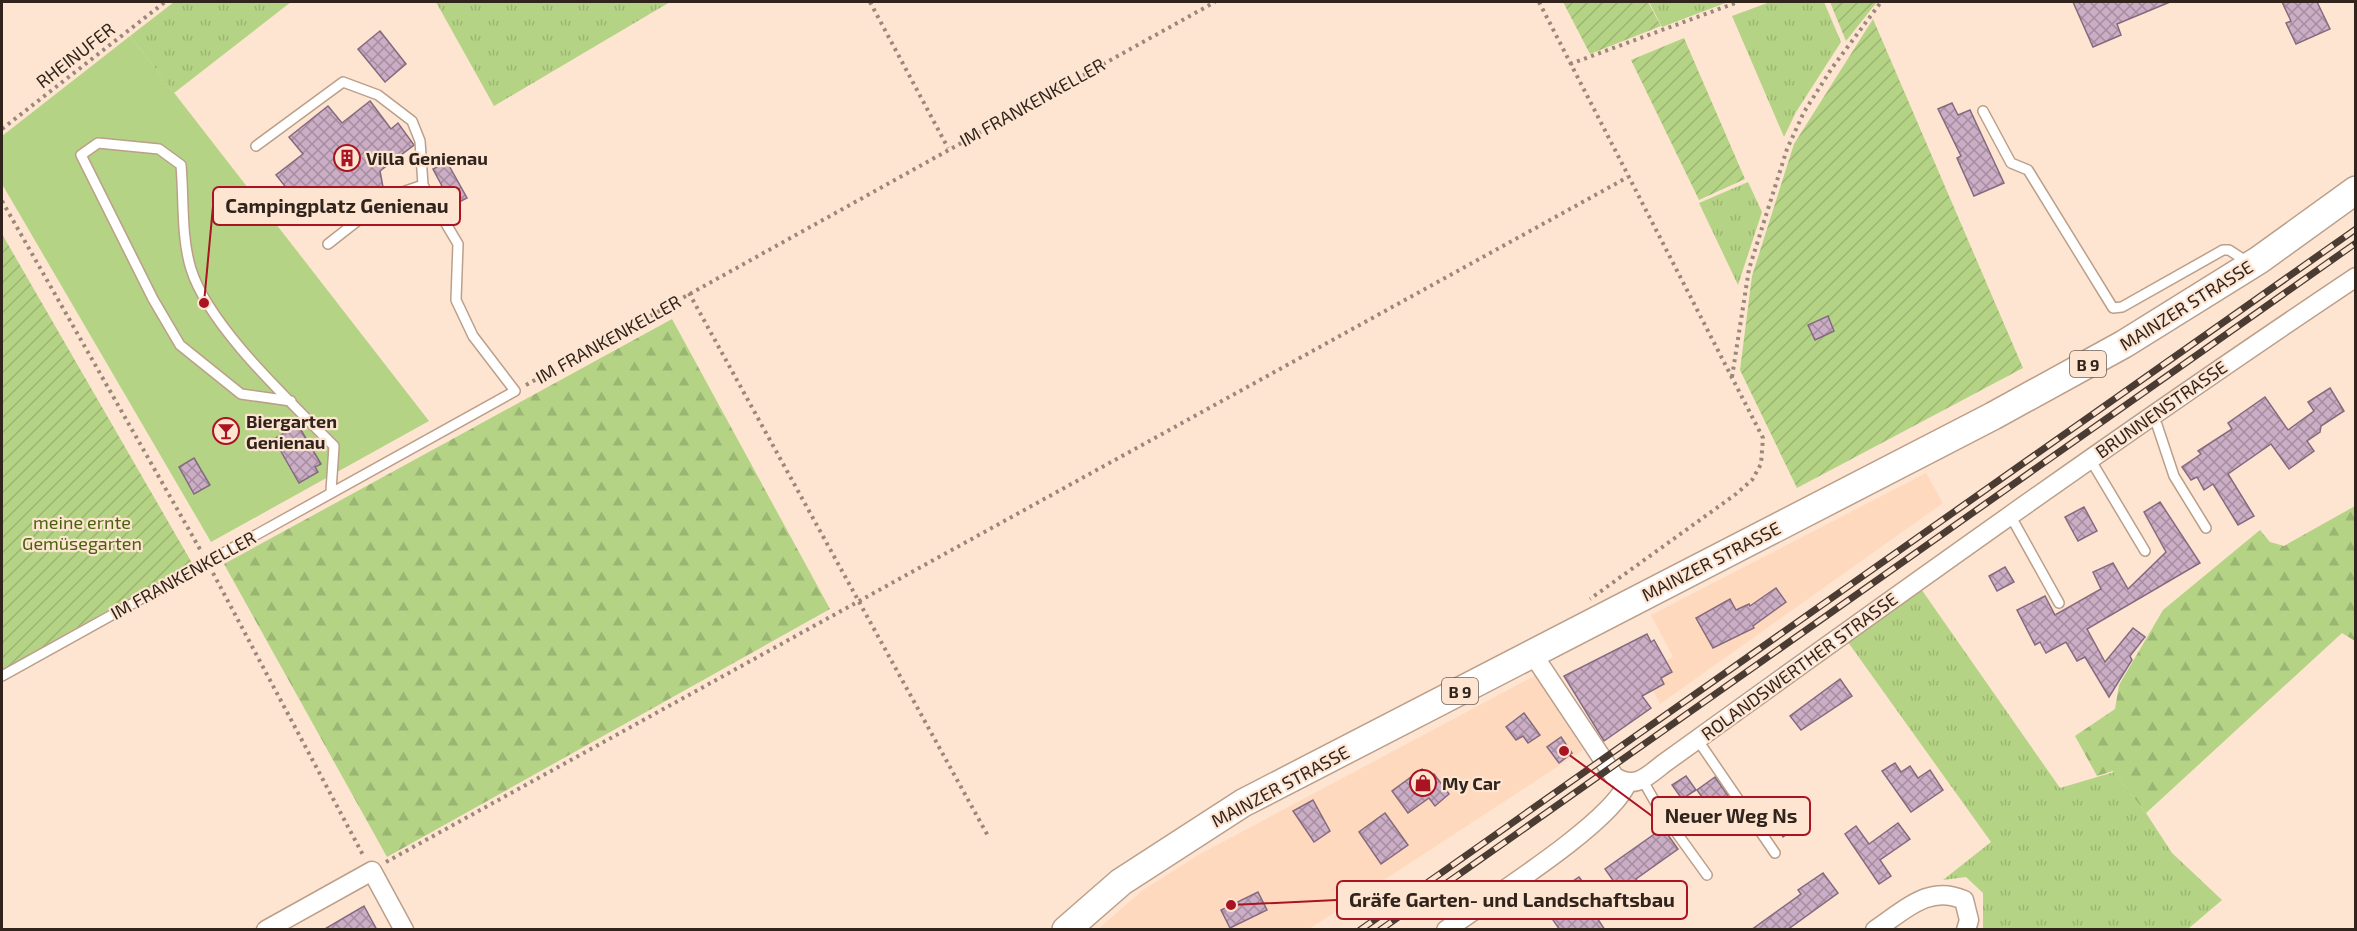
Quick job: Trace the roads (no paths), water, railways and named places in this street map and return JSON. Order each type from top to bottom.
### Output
[{"type":"main road","name":"MAINZER STRASSE","points":[[1066,930],[1121,882],[1244,803],[2004,410],[2124,344],[2251,265],[2355,190]]},
{"type":"street","name":"BRUNNENSTRASSE","points":[[1969,543],[2355,277]]},
{"type":"street","name":"ROLANDSWERTHER STRASSE","points":[[1446,930],[1601,818],[1635,782],[1969,543]]},
{"type":"street","points":[[1532,653],[1614,776],[1635,782]]},
{"type":"street","points":[[266,930],[372,871],[404,930]]},
{"type":"street","points":[[1875,930],[1927,896],[1948,893],[1964,900],[1969,920],[1966,930]]},
{"type":"lane","points":[[256,146],[343,82],[378,95],[412,121],[420,141],[423,185],[388,197],[328,244]]},
{"type":"lane","points":[[1983,111],[2011,163],[2028,170],[2114,308],[2122,307],[2223,250],[2235,253],[2251,265]]},
{"type":"lane","points":[[291,401],[242,394],[180,345],[153,299],[81,155],[98,143],[159,149],[182,165],[191,270],[214,314],[334,446],[331,491]]},
{"type":"lane","name":"IM FRANKENKELLER","points":[[2,676],[331,491],[515,391],[473,336],[456,300],[458,244],[423,185]]},
{"type":"lane","points":[[2151,416],[2157,425],[2174,476],[2206,528]]},
{"type":"lane","points":[[2090,459],[2145,551]]},
{"type":"lane","points":[[2010,515],[2059,603]]},
{"type":"lane","points":[[1697,739],[1775,853]]},
{"type":"lane","points":[[1635,782],[1658,807],[1707,875]]},
{"type":"railway","points":[[1360,930],[2356,229]]},
{"type":"railway","points":[[1380,930],[2356,243]]},
{"type":"place","name":"Villa Genienau","points":[[347,158]]},
{"type":"place","name":"Campingplatz Genienau","points":[[204,303]]},
{"type":"place","name":"Biergarten Genienau","points":[[226,431]]},
{"type":"place","name":"Neuer Weg Ns","points":[[1564,751]]},
{"type":"place","name":"My Car","points":[[1423,783]]},
{"type":"place","name":"Gräfe Garten- und Landschaftsbau","points":[[1231,905]]},
{"type":"park label","name":"meine ernte Gemüsegarten","points":[[82,532]]}]
